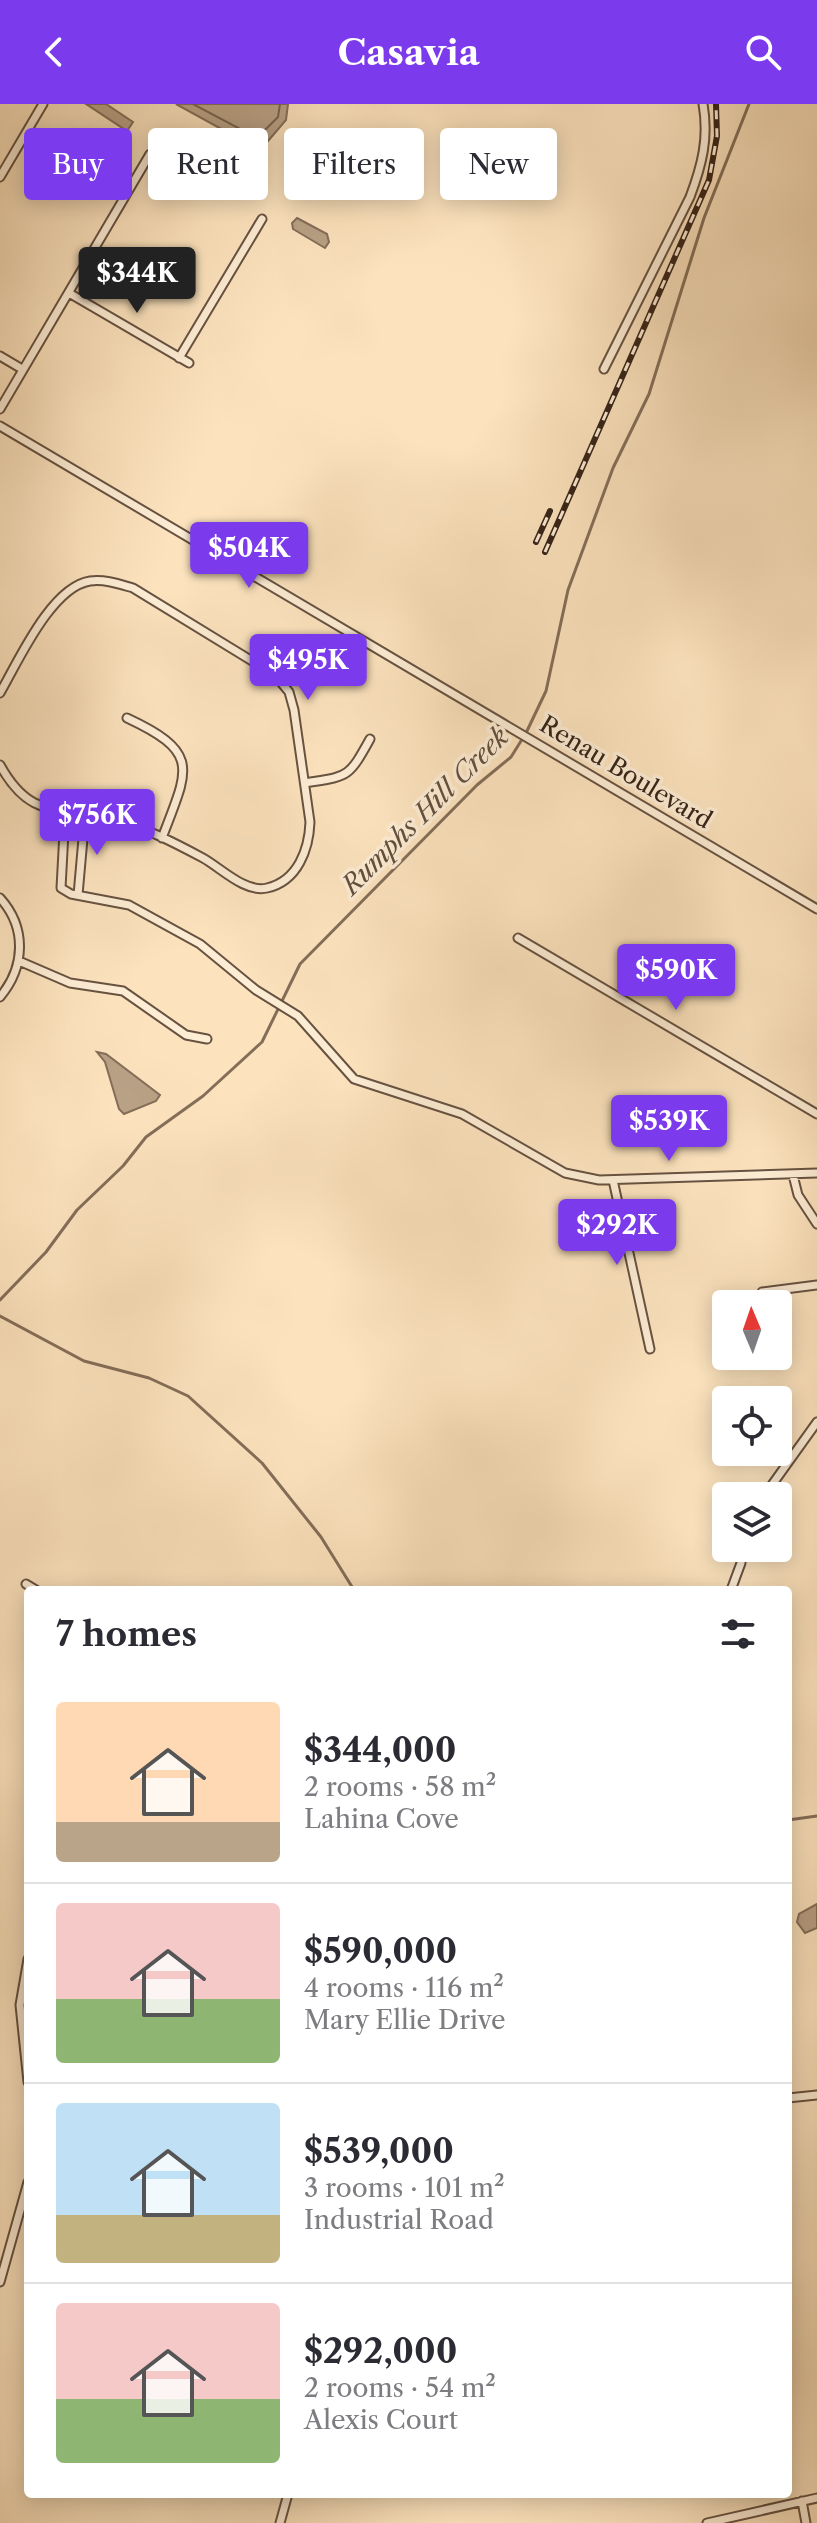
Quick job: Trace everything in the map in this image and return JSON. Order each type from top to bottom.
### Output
[{"type":"street","points":[[0,177],[43,104]]},
{"type":"street","points":[[604,369],[690,197],[708,131],[703,104]]},
{"type":"street","points":[[0,409],[148,157]]},
{"type":"street","points":[[179,358],[262,219]]},
{"type":"street","points":[[69,293],[189,363]]},
{"type":"street","points":[[0,356],[22,369]]},
{"type":"street","name":"Renau Boulevard","points":[[0,426],[817,909]]},
{"type":"street","points":[[0,693],[45,617],[66,592],[88,581],[112,581],[133,588],[275,675],[289,692],[305,783],[309,841],[288,878],[266,889],[246,886],[204,859],[111,818],[65,813],[27,801],[10,784],[0,765]]},
{"type":"street","points":[[127,718],[163,735],[175,746],[183,762],[185,779],[162,838]]},
{"type":"street","points":[[305,783],[344,777],[352,770],[370,739]]},
{"type":"street","points":[[65,813],[59,883],[71,894],[129,905],[200,944],[256,990],[298,1016],[354,1079],[382,1091],[462,1114],[565,1173],[613,1180],[817,1173]]},
{"type":"street","points":[[78,895],[85,816]]},
{"type":"street","points":[[0,898],[15,923],[19,961],[18,971],[0,997]]},
{"type":"street","points":[[518,938],[817,1114]]},
{"type":"street","points":[[19,961],[70,983],[123,991],[186,1035],[207,1039]]},
{"type":"street","points":[[793,1175],[798,1195],[817,1224]]},
{"type":"street","points":[[613,1180],[650,1349]]},
{"type":"street","points":[[778,1290],[817,1285]]},
{"type":"street","points":[[774,1482],[816,1425]]},
{"type":"street","points":[[732,1586],[741,1562]]},
{"type":"street","points":[[24,1982],[20,2005],[24,2044]]},
{"type":"street","points":[[792,2098],[817,2095]]},
{"type":"street","points":[[0,2282],[24,2196]]},
{"type":"street","points":[[280,2523],[287,2498]]},
{"type":"street","points":[[707,2523],[817,2498]]},
{"type":"street","points":[[802,2501],[806,2523]]},
{"type":"water","points":[[86,104],[106,104],[133,122],[129,128],[122,128]]},
{"type":"water","points":[[176,104],[288,104],[286,120],[268,141],[268,128],[220,128]]},
{"type":"water","points":[[297,218],[327,234],[329,242],[325,248],[293,229],[292,223]]},
{"type":"water","points":[[97,1052],[106,1054],[160,1095],[156,1101],[124,1114],[119,1109],[105,1062]]},
{"type":"water","points":[[817,1904],[817,1928],[805,1933],[797,1922],[799,1914]]},
{"type":"waterway","name":"Rumphs Hill Creek","points":[[0,1300],[46,1252],[77,1210],[123,1166],[146,1137],[203,1096],[262,1042],[300,964],[477,785],[511,757],[546,691],[568,590],[613,468],[649,394],[704,218],[749,104]]},
{"type":"waterway","points":[[0,1316],[84,1361],[149,1378],[188,1396],[262,1463],[321,1537],[352,1586]]},
{"type":"waterway","points":[[792,1819],[817,1816]]},
{"type":"railway","points":[[545,552],[709,180],[717,136],[716,104]]},
{"type":"railway","points":[[536,542],[550,511]]}]
